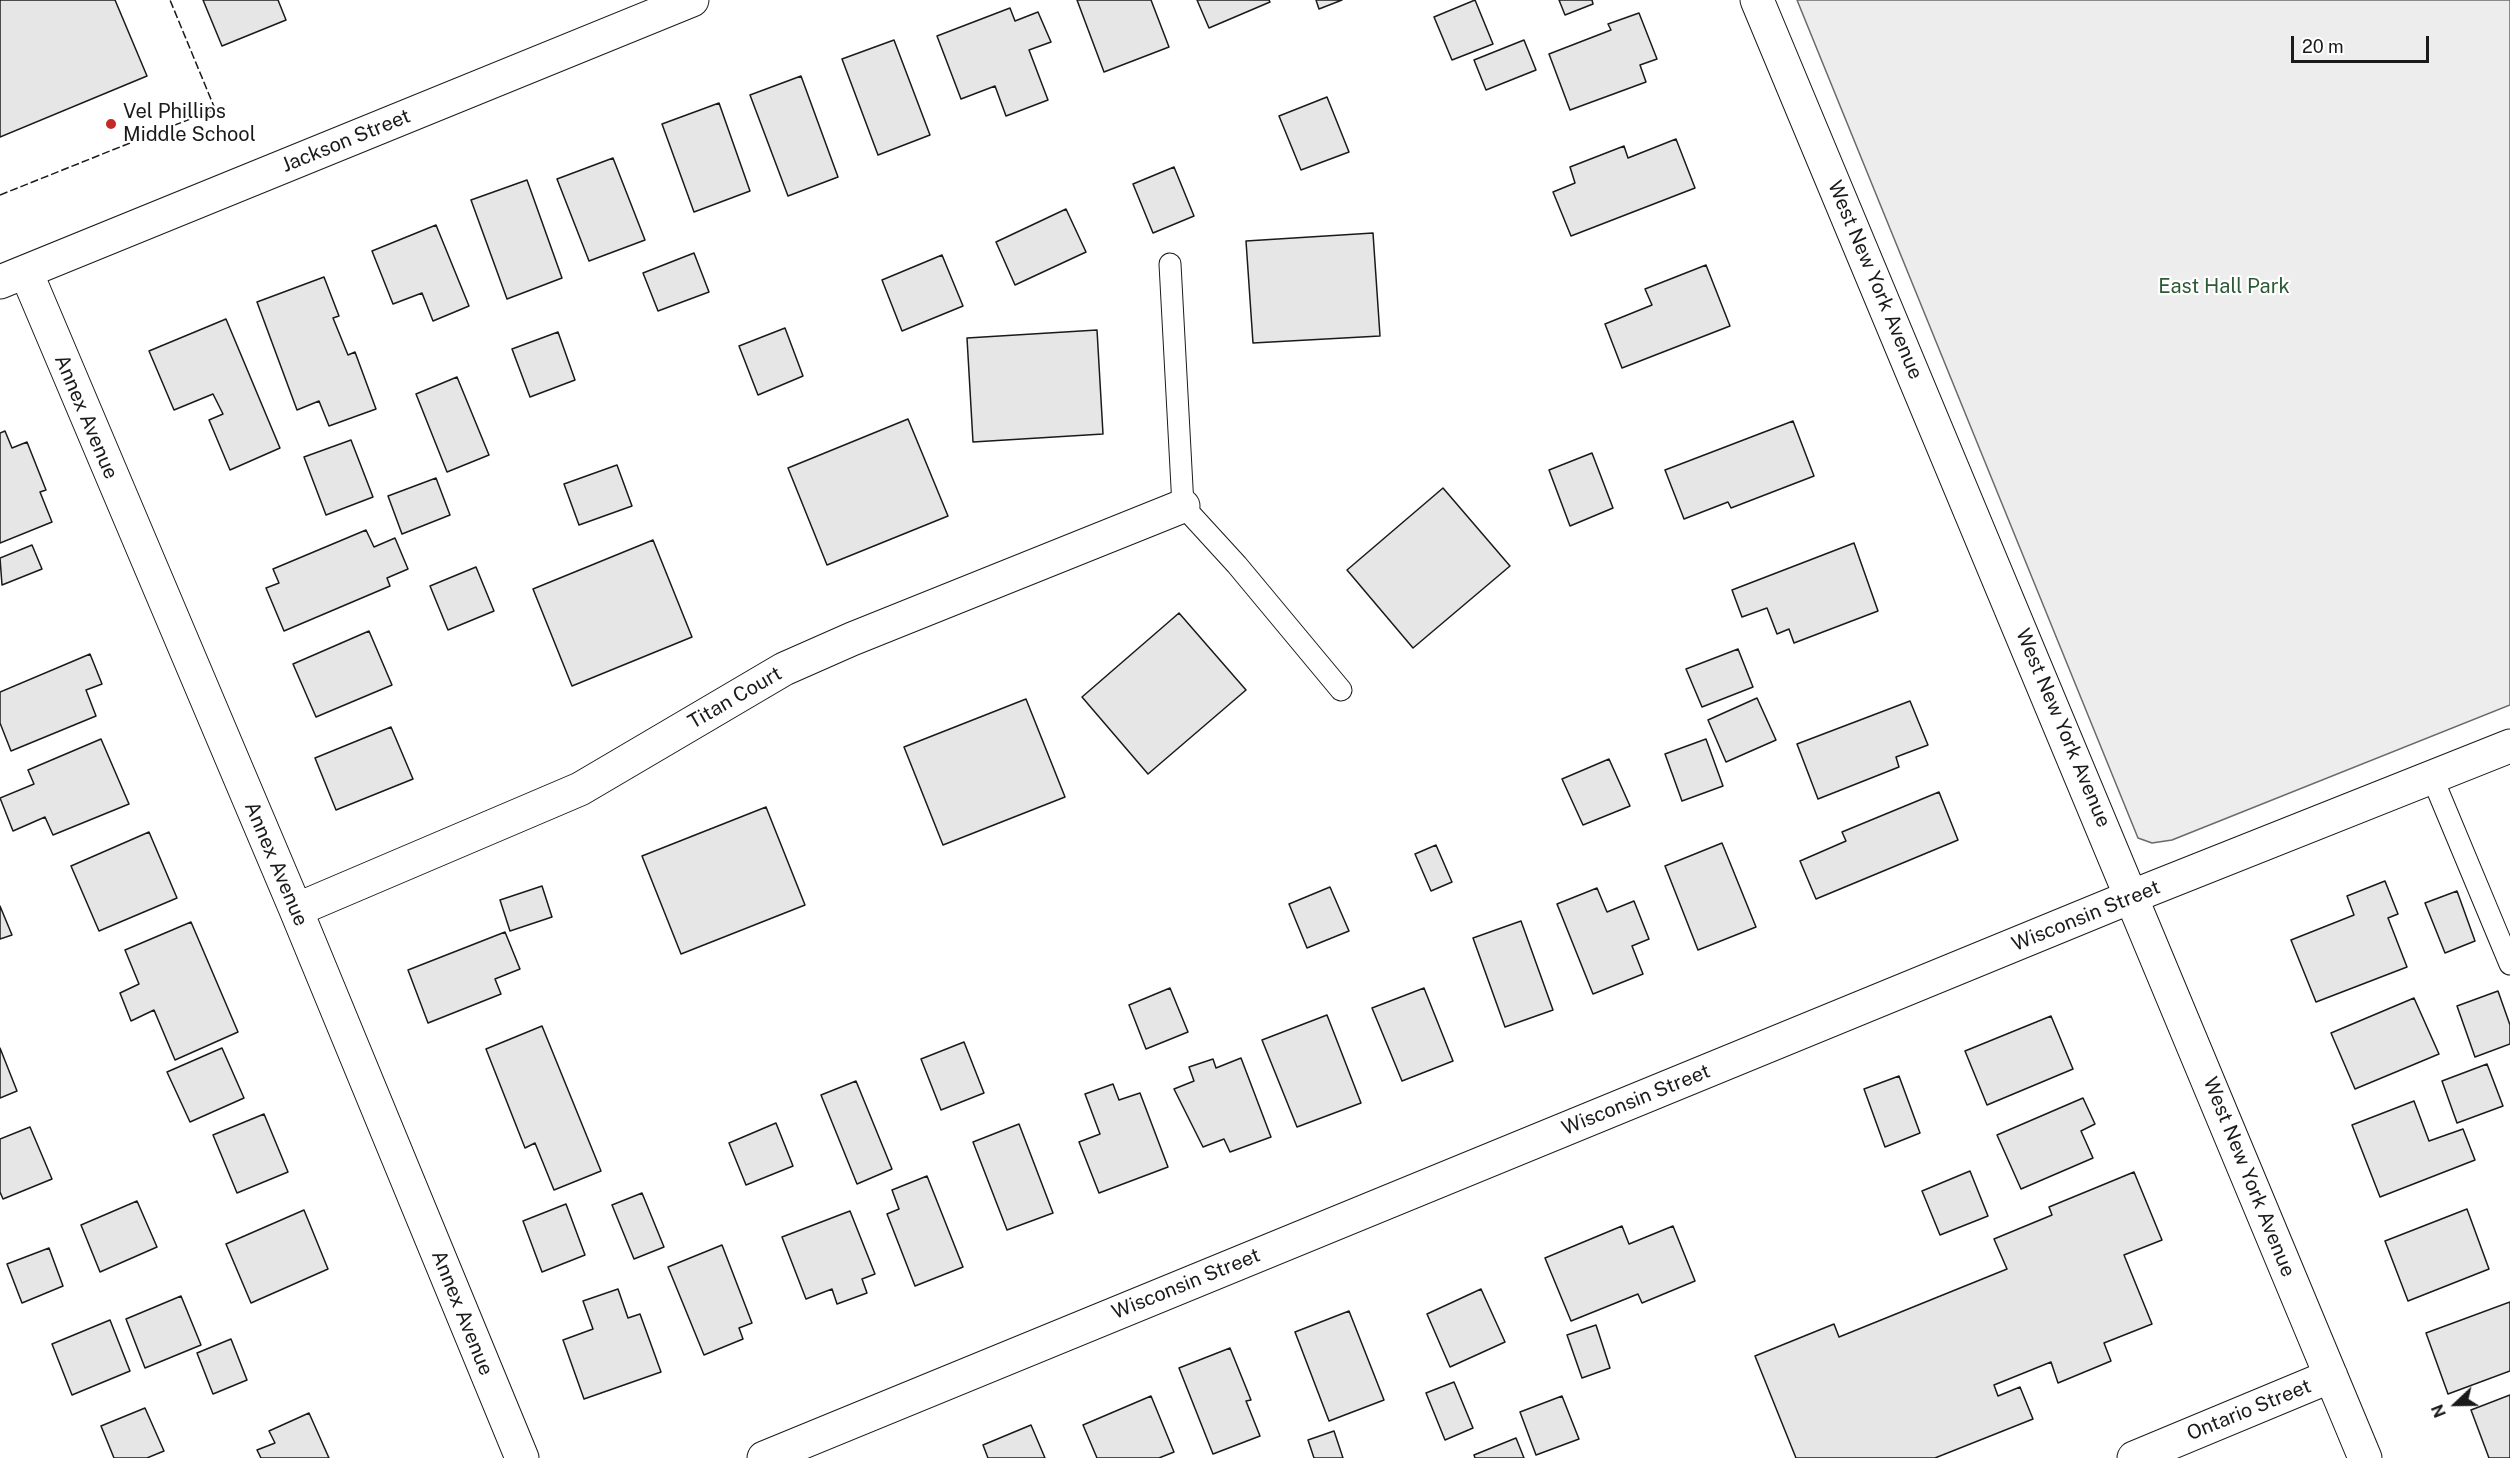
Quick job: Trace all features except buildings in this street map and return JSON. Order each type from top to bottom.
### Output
[{"type":"street","name":"Jackson Street","points":[[13,277],[692,0]]},
{"type":"street","name":"West New York Avenue","points":[[1757,0],[2133,896],[2365,1458]]},
{"type":"street","name":"Annex Avenue","points":[[13,277],[296,910],[522,1458]]},
{"type":"street","name":"Titan Court","points":[[296,910],[580,789],[784,669],[862,634],[1183,506]]},
{"type":"street","name":"Wisconsin Street","points":[[764,1458],[2133,896],[2510,746]]},
{"type":"street","name":"Ontario Street","points":[[2134,1458],[2331,1376]]},
{"type":"lane","points":[[1170,264],[1181,426],[1183,506],[1237,565],[1341,690]]},
{"type":"lane","points":[[2432,777],[2510,964]]},
{"type":"shaded area","name":"East Hall Park","points":[[1797,0],[2510,0],[2510,705],[2172,840],[2152,843],[2138,838]]},
{"type":"fence","points":[[0,195],[215,109],[170,0]]},
{"type":"place","name":"Vel Phillips Middle School","points":[[111,124]]}]
